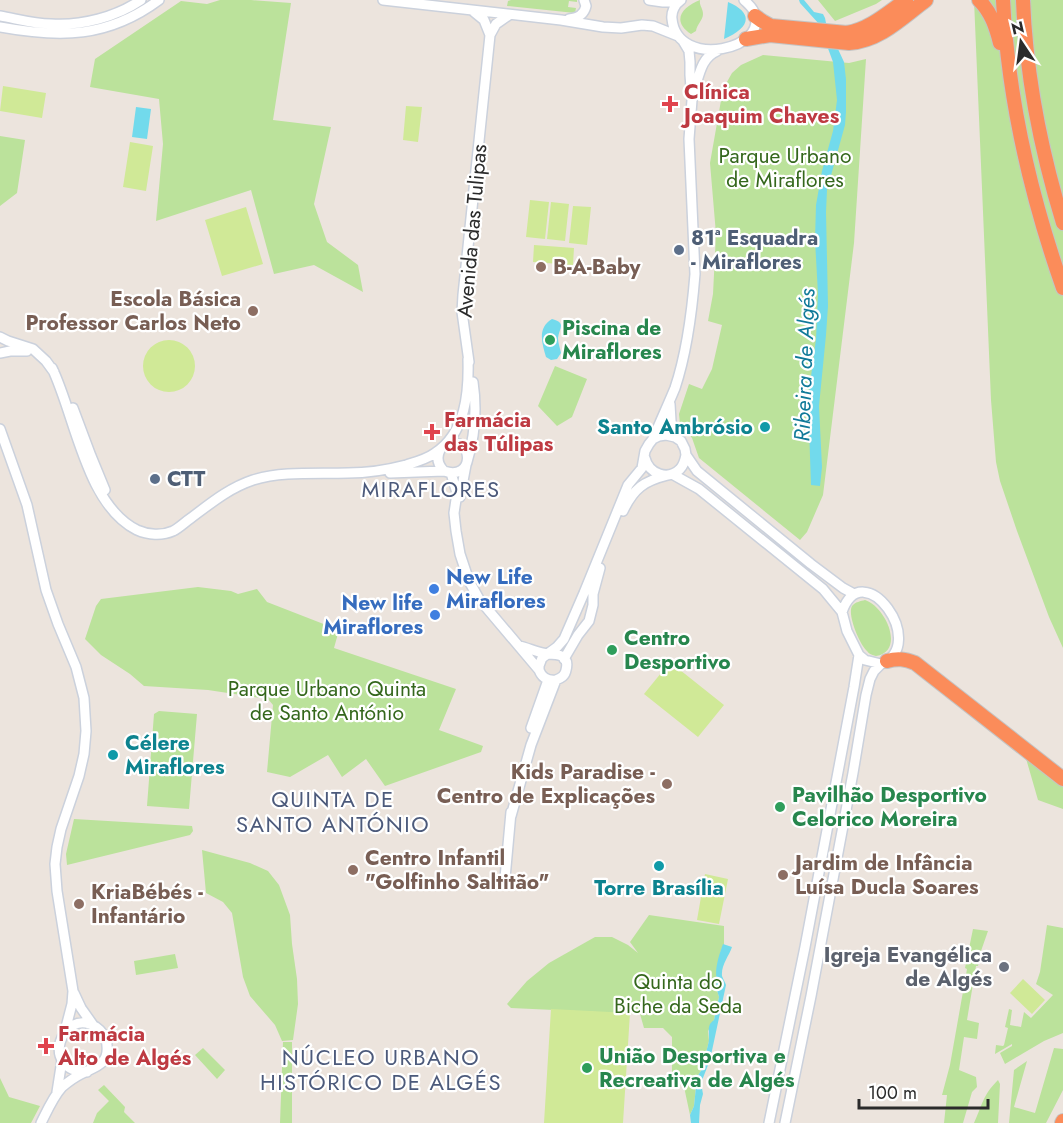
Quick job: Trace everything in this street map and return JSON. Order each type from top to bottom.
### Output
[{"type":"highway","points":[[755,15],[771,26],[847,33],[868,27],[906,0]]},
{"type":"highway","points":[[746,39],[770,35],[858,43],[879,35],[927,0]]},
{"type":"highway","points":[[979,0],[986,7],[997,31],[1034,195],[1063,288]]},
{"type":"highway","points":[[1003,0],[1007,59],[1017,124]]},
{"type":"highway","points":[[1023,0],[1027,52],[1036,116],[1063,223]]},
{"type":"highway","points":[[884,662],[902,659],[915,663],[1063,779]]},
{"type":"street","points":[[0,16],[66,25],[111,15],[141,0]]},
{"type":"street","points":[[0,27],[44,34],[78,33],[123,21],[159,0]]},
{"type":"street","points":[[383,0],[612,27],[653,26],[702,49],[720,50],[727,49],[746,39],[755,27],[753,9],[744,0]]},
{"type":"street","points":[[561,20],[572,19],[583,14],[586,6],[584,0]]},
{"type":"street","points":[[649,0],[680,1]]},
{"type":"street","points":[[519,646],[548,654],[557,654],[564,659],[566,672],[560,678],[552,680],[542,676],[539,670],[540,662],[545,656],[548,654],[557,647],[564,639],[628,485],[642,468],[649,444],[676,385],[686,346],[694,284],[688,139],[692,100],[690,57],[672,27],[671,15],[680,1]]},
{"type":"street","points":[[473,11],[484,20],[490,35]]},
{"type":"street","points":[[490,35],[496,24],[509,15]]},
{"type":"street","name":"Avenida das Tulipas","points":[[456,504],[472,443],[475,412],[462,312],[490,35]]},
{"type":"street","points":[[692,100],[704,62],[708,56],[720,50]]},
{"type":"street","points":[[0,337],[33,350],[52,368],[66,389],[107,493],[134,528],[147,534],[156,535],[173,531],[230,489],[258,479],[292,474],[460,472],[467,464],[468,457],[464,448],[456,443],[443,447],[426,458],[370,472]]},
{"type":"street","points":[[0,353],[31,351],[42,357]]},
{"type":"street","points":[[448,472],[441,468],[437,459],[458,425],[466,406],[469,382],[468,359]]},
{"type":"street","points":[[670,399],[670,413],[675,437]]},
{"type":"street","points":[[0,429],[27,505],[46,590],[76,667],[84,698],[86,731],[84,754],[61,829],[55,864],[57,891],[73,991],[72,1004],[61,1038],[59,1053],[67,1066],[73,1070],[87,1072]]},
{"type":"street","points":[[564,659],[589,621],[599,572],[628,502],[639,487],[656,478],[670,475],[684,464],[686,455],[681,441],[666,435],[652,439]]},
{"type":"street","points":[[686,455],[697,471],[732,500],[811,564],[854,594]]},
{"type":"street","points":[[645,456],[651,470],[661,475],[670,475],[699,489],[823,589],[842,612],[847,631],[859,655],[866,660],[884,662]]},
{"type":"street","name":"Avenida das Tulipas","points":[[448,472],[456,486],[456,531],[460,554],[469,581],[479,599],[539,670]]},
{"type":"street","points":[[785,1123],[805,1030],[866,695],[874,671],[898,651],[900,638],[884,603],[876,595],[866,592],[854,594],[846,601],[842,612]]},
{"type":"street","points":[[769,1123],[803,957],[859,655]]},
{"type":"street","points":[[505,878],[511,816],[524,750],[552,680]]},
{"type":"street","points":[[838,770],[853,773]]},
{"type":"street","points":[[833,798],[848,801]]},
{"type":"street","points":[[73,991],[93,1025]]},
{"type":"street","points":[[40,1123],[61,1088],[71,1080],[96,1068],[107,1053],[108,1047],[104,1035],[93,1025],[78,1024],[65,1031]]},
{"type":"street","points":[[55,1097],[62,1060]]},
{"type":"green space","points":[[220,0],[291,3],[273,120],[331,127],[314,204],[327,242],[358,265],[363,292],[314,265],[274,274],[251,190],[156,221],[163,144],[159,99],[90,87],[95,59],[181,1],[207,4]]},
{"type":"green space","points":[[577,0],[577,2],[569,1],[568,7],[576,8],[575,13],[507,6],[508,1]]},
{"type":"green space","points":[[700,0],[703,16],[696,31],[691,34],[681,24],[681,15],[688,6]]},
{"type":"green space","points":[[818,0],[882,0],[835,21]]},
{"type":"green space","points":[[974,0],[1063,0],[1063,648],[1017,531],[996,462],[991,400]]},
{"type":"green space","name":"Parque Urbano de Miraflores","points":[[763,55],[849,63],[866,59],[854,243],[823,495],[807,532],[800,540],[699,458],[692,438],[680,424],[679,414],[689,384],[702,389],[712,369],[722,325],[708,321],[713,294],[716,234],[710,163],[723,89],[732,73],[741,65]]},
{"type":"green space","points":[[3,86],[46,93],[42,118],[0,111]]},
{"type":"green space","points":[[406,106],[422,107],[418,142],[403,140]]},
{"type":"green space","points":[[0,136],[25,140],[17,193],[0,206]]},
{"type":"green space","points":[[130,142],[153,146],[146,191],[123,187]]},
{"type":"green space","points":[[530,200],[549,202],[545,239],[526,237]]},
{"type":"green space","points":[[551,202],[569,204],[565,241],[547,239]]},
{"type":"green space","points":[[573,206],[591,207],[587,245],[569,243]]},
{"type":"green space","points":[[246,207],[263,264],[222,276],[205,220]]},
{"type":"green space","points":[[534,245],[574,248],[573,265],[533,262]]},
{"type":"green space","points":[[164,340],[174,340],[188,347],[195,366],[188,385],[174,392],[164,392],[154,388],[147,381],[143,371],[143,361],[147,351],[154,344]]},
{"type":"green space","points":[[555,366],[587,379],[572,417],[557,426],[538,406]]},
{"type":"green space","name":"Parque Urbano Quinta de Santo António","points":[[198,587],[238,594],[257,589],[267,602],[339,630],[334,648],[456,689],[439,730],[483,746],[481,752],[385,786],[366,759],[342,777],[328,755],[290,777],[267,772],[273,705],[268,699],[208,690],[144,686],[101,655],[85,639],[96,606],[101,599]]},
{"type":"green space","points":[[865,600],[872,604],[885,619],[891,638],[890,646],[885,652],[876,656],[864,648],[851,616],[852,606]]},
{"type":"green space","points":[[670,662],[724,705],[698,737],[644,694]]},
{"type":"green space","points":[[159,711],[197,714],[189,809],[147,806],[154,714]]},
{"type":"green space","points":[[1025,755],[1063,786],[1063,809],[1038,800]]},
{"type":"green space","points":[[74,819],[192,826],[193,831],[190,835],[67,865],[66,854]]},
{"type":"green space","points":[[202,850],[250,863],[268,871],[279,885],[290,915],[297,979],[298,1004],[293,1040],[282,1041],[275,1025],[250,996],[243,977],[232,913],[223,902],[206,893]]},
{"type":"green space","points":[[705,874],[728,879],[719,924],[697,920]]},
{"type":"green space","name":"Quinta do Biche da Seda","points":[[649,915],[724,926],[724,944],[721,950],[716,987],[719,997],[714,1020],[708,1031],[709,1041],[705,1057],[702,1059],[704,1066],[697,1077],[694,1106],[690,1115],[683,1082],[677,1074],[672,1075],[672,1037],[663,1028],[644,1028],[640,1014],[511,1008],[507,1004],[527,981],[549,963],[595,937],[612,937],[638,953],[630,942]]},
{"type":"green space","points":[[1047,925],[1063,928],[1063,1033],[1044,1041],[1005,1064],[1000,1053],[1012,1044],[995,1054],[996,1045],[1004,1045],[1009,1009],[1012,1010],[1010,1025],[1021,1027],[1024,1012],[1031,1018],[1053,995],[1036,984]]},
{"type":"green space","points":[[973,929],[988,931],[978,966],[976,966],[967,1020],[979,1023],[977,1039],[964,1037],[959,1070],[976,1077],[977,1087],[972,1092],[963,1123],[944,1123],[947,1095],[942,1095],[950,1065]]},
{"type":"green space","points":[[175,954],[178,968],[136,975],[134,961]]},
{"type":"green space","points":[[1023,979],[1045,1000],[1032,1014],[1010,993]]},
{"type":"green space","name":"União Desportiva e Recreativa de Algés","points":[[551,1009],[630,1013],[623,1123],[544,1123]]},
{"type":"green space","points":[[283,1042],[292,1042],[292,1123],[280,1123]]},
{"type":"green space","points":[[203,1048],[225,1070],[217,1079],[195,1055]]},
{"type":"green space","points":[[1054,1048],[1063,1049],[1063,1090],[1046,1123],[1009,1123],[1014,1070],[1027,1061],[1014,1107],[1035,1113]]},
{"type":"green space","points":[[0,1078],[9,1097],[40,1106],[31,1123],[0,1123]]},
{"type":"green space","points":[[998,1080],[1000,1084],[998,1123],[974,1123],[986,1096]]},
{"type":"green space","points":[[104,1085],[125,1107],[124,1112],[135,1123],[93,1123],[97,1113],[109,1101],[98,1090]]},
{"type":"water","points":[[799,0],[804,0],[814,12],[823,14],[844,62],[846,79],[845,125],[827,190],[828,306],[819,406],[822,467],[820,486],[811,485],[808,399],[816,339],[818,294],[816,205],[833,131],[837,100],[833,62],[819,24]]},
{"type":"water","points":[[728,2],[743,11],[745,21],[739,31],[724,39]]},
{"type":"water","points":[[136,107],[151,109],[147,139],[132,137]]},
{"type":"water","name":"Piscina de Miraflores","points":[[552,319],[561,324],[558,338],[561,353],[557,359],[551,360],[546,357],[542,331]]},
{"type":"water","points":[[723,944],[732,947],[722,972],[726,985],[710,1060],[701,1083],[703,1094],[699,1123],[691,1123],[690,1115],[694,1106],[697,1077],[704,1066],[702,1059],[705,1057],[709,1040],[709,1026],[714,1020],[719,997],[716,972]]},
{"type":"place","name":"Clínica Joaquim Chaves","points":[[670,104]]},
{"type":"place","name":"81ª Esquadra - Miraflores","points":[[679,250]]},
{"type":"place","name":"B-A-Baby","points":[[541,267]]},
{"type":"place","name":"Escola Básica Professor Carlos Neto","points":[[253,311]]},
{"type":"place","name":"Piscina de Miraflores","points":[[550,340]]},
{"type":"place","name":"Santo Ambrósio","points":[[765,427]]},
{"type":"place","name":"Farmácia das Túlipas","points":[[432,432]]},
{"type":"place","name":"CTT","points":[[155,479]]},
{"type":"place","name":"New Life Miraflores","points":[[434,589]]},
{"type":"place","name":"New life Miraflores","points":[[435,615]]},
{"type":"place","name":"Centro Desportivo","points":[[612,650]]},
{"type":"place","name":"Célere Miraflores","points":[[113,755]]},
{"type":"place","name":"Kids Paradise - Centro de Explicações","points":[[667,784]]},
{"type":"place","name":"Pavilhão Desportivo Celorico Moreira","points":[[780,807]]},
{"type":"place","name":"Torre Brasília","points":[[659,866]]},
{"type":"place","name":"Centro Infantil \"Golfinho Saltitão\"","points":[[353,870]]},
{"type":"place","name":"Jardim de Infância Luísa Ducla Soares","points":[[783,875]]},
{"type":"place","name":"KriaBébés - Infantário","points":[[79,904]]},
{"type":"place","name":"Igreja Evangélica de Algés","points":[[1004,967]]},
{"type":"place","name":"Farmácia Alto de Algés","points":[[46,1046]]},
{"type":"place","name":"União Desportiva e Recreativa de Algés","points":[[587,1068]]},
{"type":"district","name":"MIRAFLORES","points":[[431,489]]},
{"type":"district","name":"QUINTA DE SANTO ANTÓNIO","points":[[333,812]]},
{"type":"district","name":"NÚCLEO URBANO HISTÓRICO DE ALGÉS","points":[[381,1070]]},
{"type":"water label","name":"Ribeira de Algés","points":[[804,365]]}]
